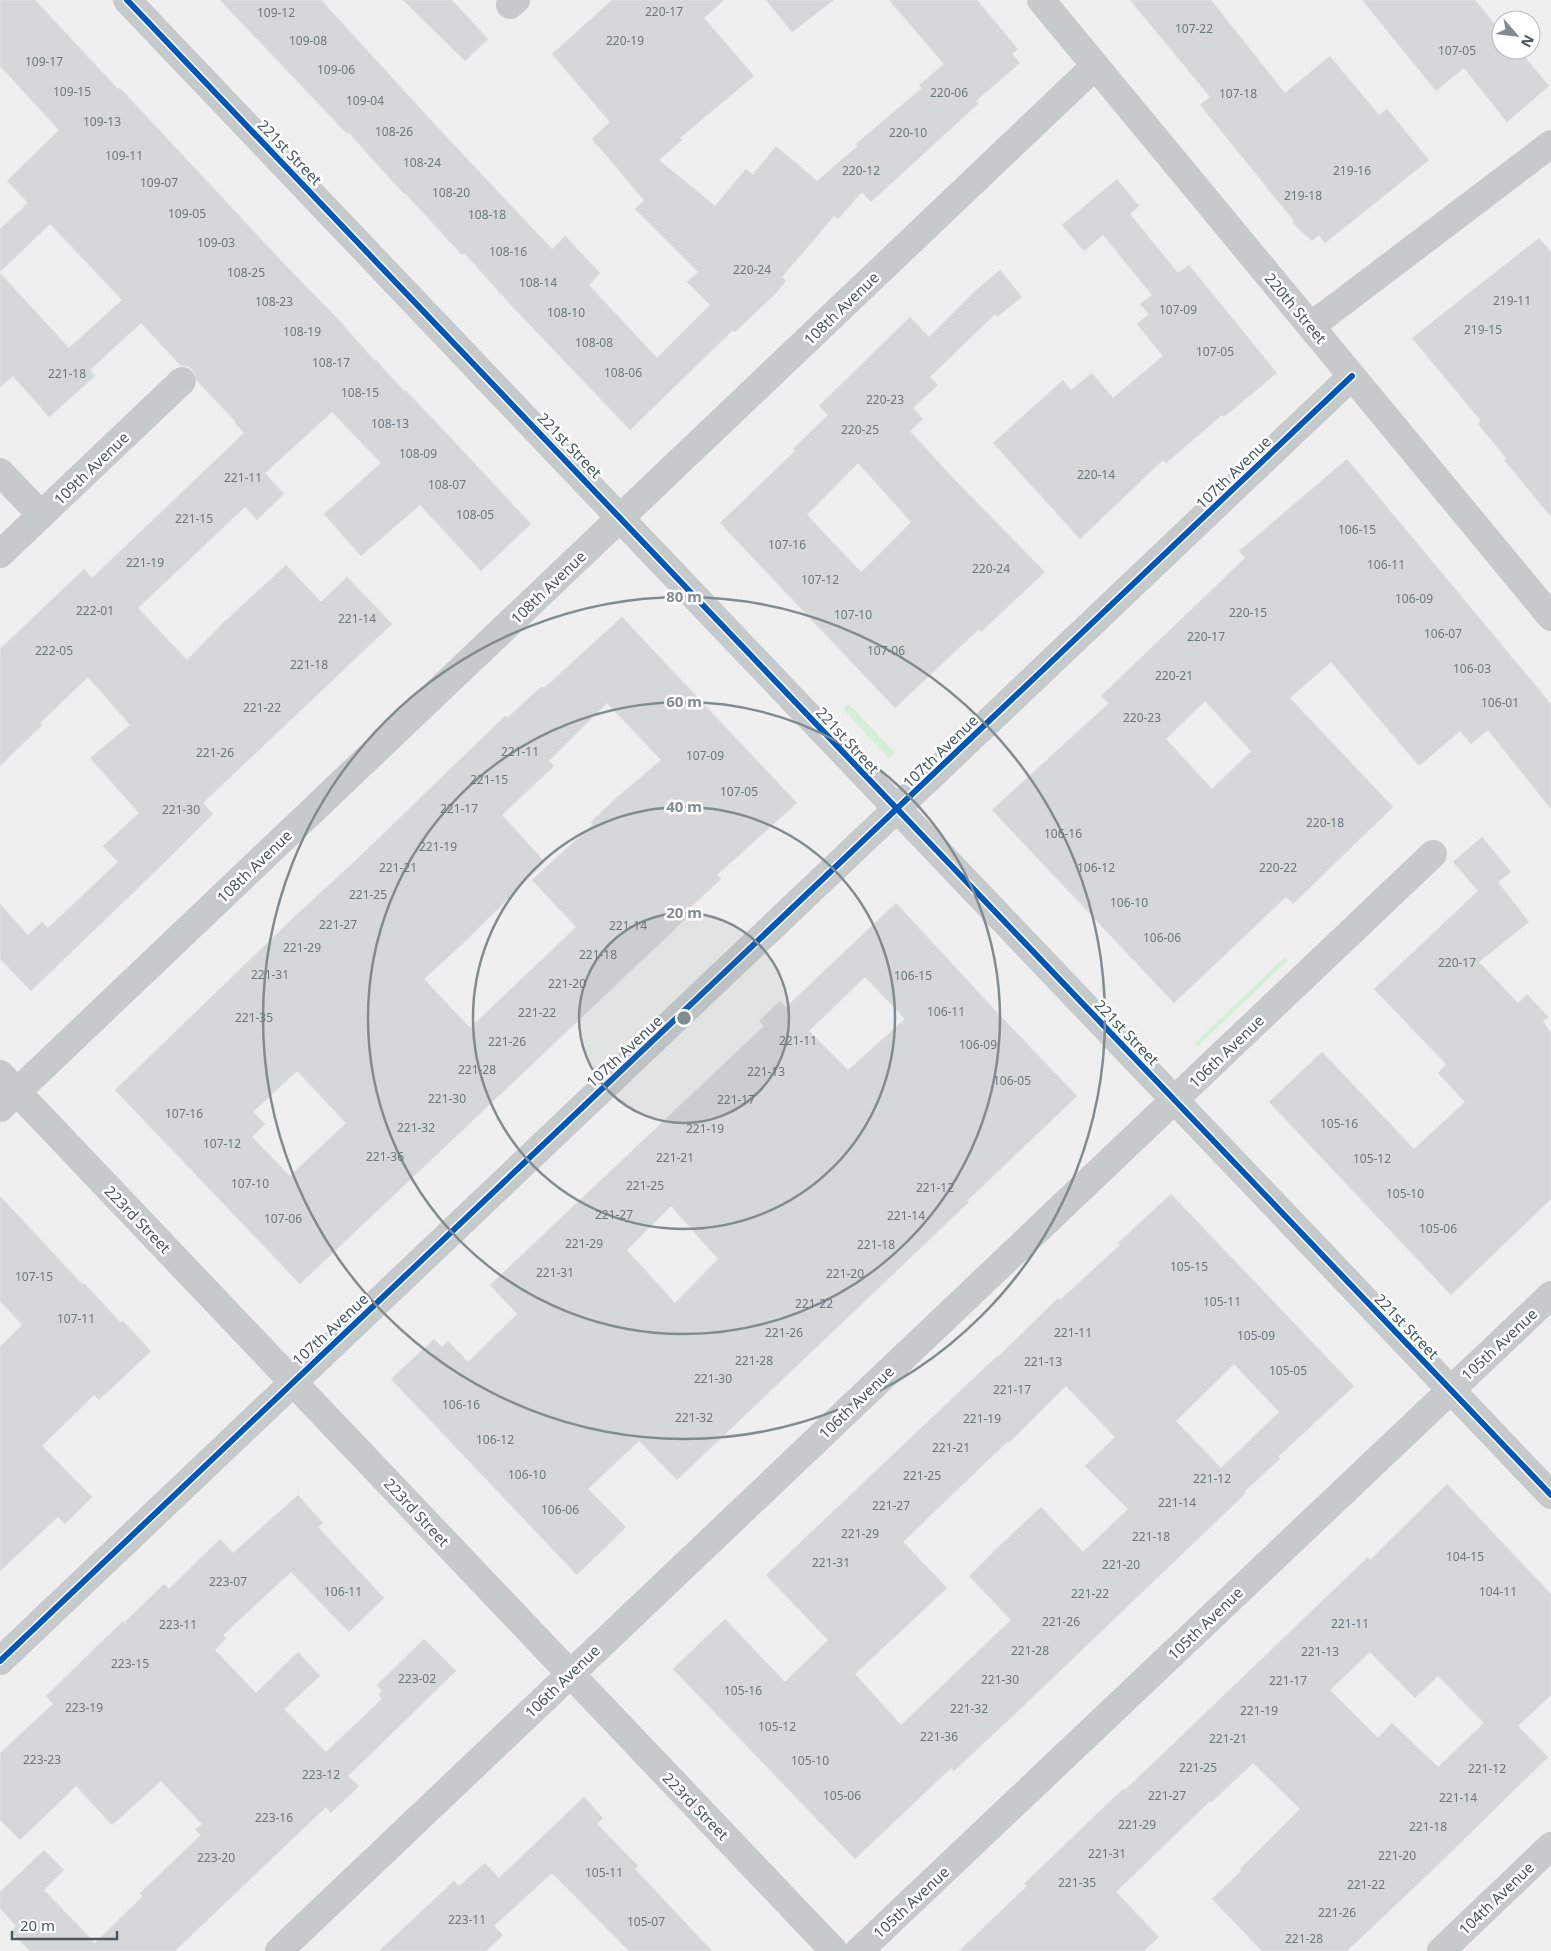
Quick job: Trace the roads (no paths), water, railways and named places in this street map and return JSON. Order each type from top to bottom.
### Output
[{"type":"street","name":"221st Street","points":[[127,0],[621,517],[896,810],[1551,1495]]},
{"type":"street","name":"220th Street","points":[[1041,0],[1551,617]]},
{"type":"street","name":"108th Avenue","points":[[6,1092],[621,517],[1095,66]]},
{"type":"street","points":[[1310,326],[1551,144]]},
{"type":"street","name":"107th Avenue","points":[[0,1660],[1352,376]]},
{"type":"street","name":"109th Avenue","points":[[0,554],[182,381]]},
{"type":"street","points":[[0,472],[41,515]]},
{"type":"street","name":"106th Avenue","points":[[279,1951],[1433,854]]},
{"type":"street","name":"223rd Street","points":[[6,1092],[293,1382],[834,1951]]},
{"type":"street","name":"105th Avenue","points":[[859,1951],[1551,1295]]},
{"type":"street","name":"104th Avenue","points":[[1441,1951],[1551,1846]]}]
